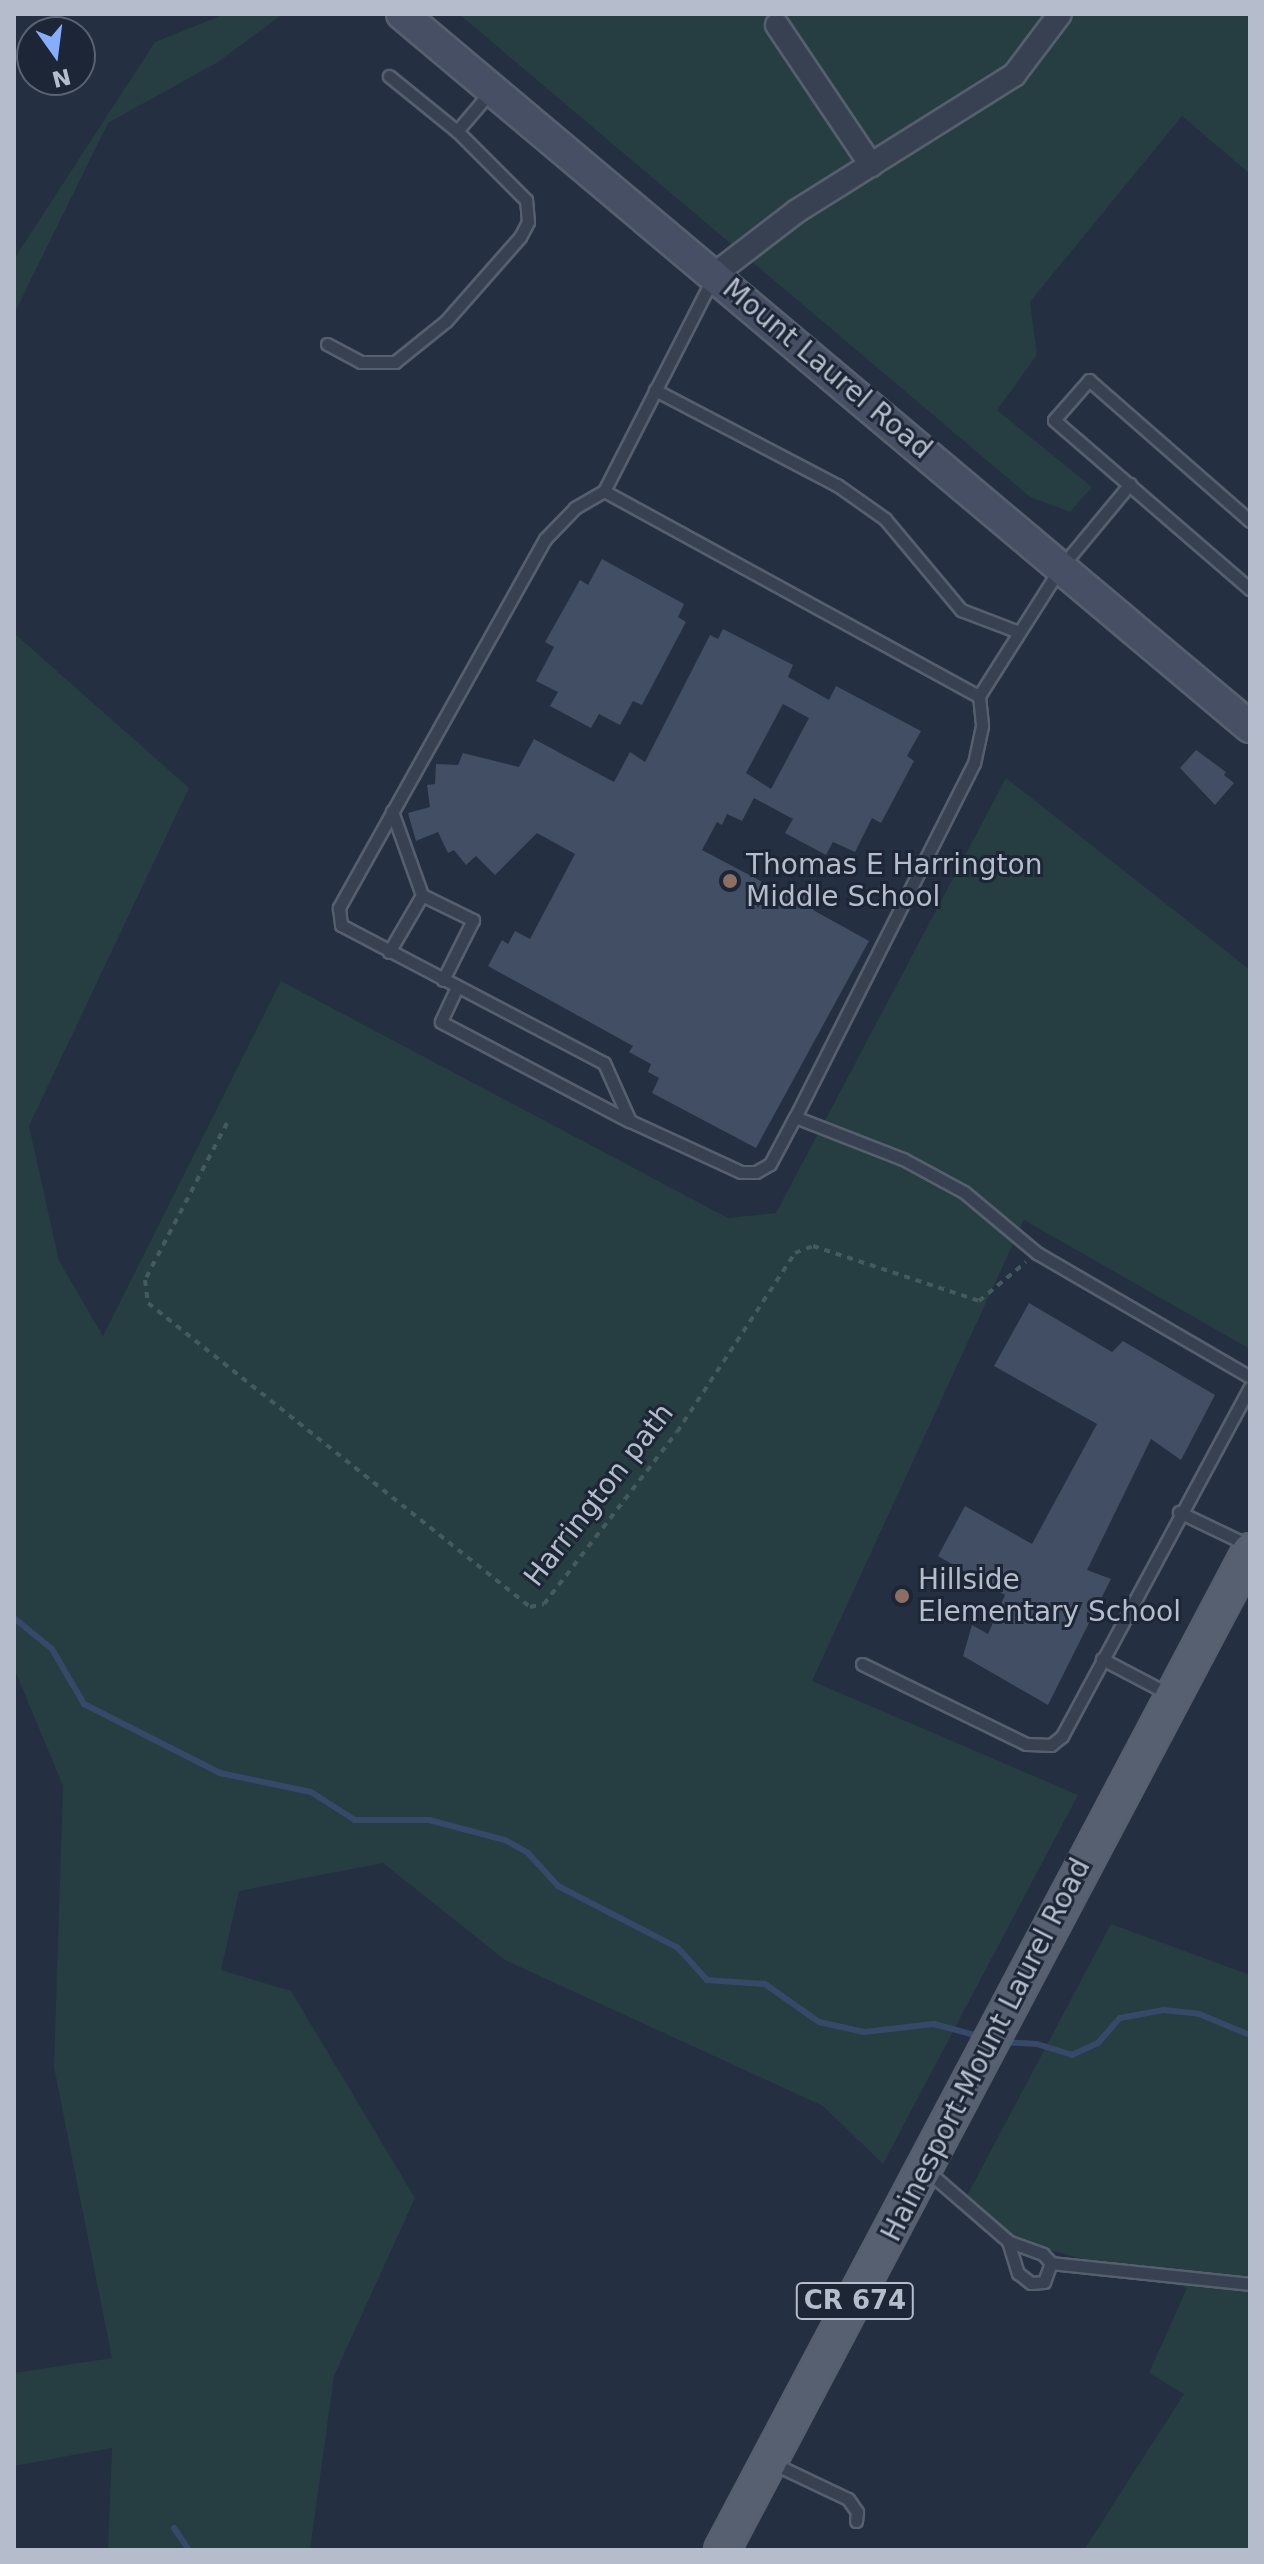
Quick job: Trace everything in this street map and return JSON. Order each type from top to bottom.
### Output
[{"type":"main road","name":"Mount Laurel Road","points":[[402,14],[715,274],[1250,727]]},
{"type":"main road","name":"Hainesport-Mount Laurel Road","points":[[722,2550],[1250,1549]]},
{"type":"street","points":[[715,274],[797,211],[1014,75],[1060,14]]},
{"type":"street","points":[[777,25],[871,165]]},
{"type":"lane","points":[[327,344],[361,362],[395,362],[446,321],[520,237],[528,222],[526,200],[457,131],[389,76]]},
{"type":"lane","points":[[457,131],[492,89]]},
{"type":"lane","points":[[630,1121],[604,1063],[348,931],[339,917],[392,811],[545,539],[575,508],[604,491],[715,274]]},
{"type":"lane","points":[[1250,521],[1089,380],[1054,420],[1250,589]]},
{"type":"lane","points":[[655,390],[837,485],[885,519],[961,610],[1019,632]]},
{"type":"lane","points":[[457,987],[441,1022],[630,1121],[741,1172],[756,1172],[770,1164],[974,763],[982,726],[979,696],[1061,567],[1130,484]]},
{"type":"lane","points":[[604,491],[979,696]]},
{"type":"lane","points":[[392,811],[422,895],[473,920],[443,980]]},
{"type":"lane","points":[[389,952],[422,895]]},
{"type":"lane","points":[[795,1117],[903,1159],[964,1192],[1037,1253],[1250,1377]]},
{"type":"lane","points":[[862,1664],[1026,1744],[1051,1745],[1062,1736],[1179,1512],[1250,1387]]},
{"type":"lane","points":[[1179,1512],[1250,1549]]},
{"type":"lane","points":[[1102,1659],[1172,1696]]},
{"type":"lane","points":[[925,2169],[1008,2241],[1028,2245],[1051,2263],[1126,2268],[1221,2285],[1250,2284]]},
{"type":"lane","points":[[1008,2241],[1011,2261],[1031,2283],[1044,2282],[1051,2263]]},
{"type":"lane","points":[[770,2462],[848,2499],[857,2512],[856,2521]]},
{"type":"path","name":"Harrington path","points":[[227,1123],[145,1280],[148,1303],[530,1607],[544,1604],[677,1432],[795,1253],[813,1246],[979,1301],[1037,1253]]},
{"type":"green space","points":[[225,14],[283,14],[218,62],[108,123],[14,314],[14,259],[155,42]]},
{"type":"green space","points":[[459,14],[1250,14],[1250,174],[1182,116],[1030,302],[1037,355],[997,410],[1092,487],[1070,512],[1030,497]]},
{"type":"green space","points":[[14,633],[189,788],[29,1126],[59,1261],[103,1336],[281,981],[728,1218],[776,1213],[1006,778],[1250,970],[1250,1349],[1024,1220],[812,1681],[1078,1795],[883,2164],[823,2106],[505,1960],[383,1863],[239,1891],[221,1970],[291,1991],[415,2198],[334,2376],[310,2550],[108,2550],[112,2448],[14,2466],[14,2373],[112,2358],[54,2067],[63,1786],[14,1668]]},
{"type":"green space","points":[[1111,1924],[1250,1975],[1250,2550],[1084,2550],[1184,2394],[1149,2373],[1187,2288],[1025,2243],[961,2207]]},
{"type":"building","points":[[602,559],[684,604],[678,617],[686,622],[642,705],[633,701],[620,725],[599,714],[591,728],[550,706],[558,692],[536,681],[554,647],[545,642],[580,580],[588,585]]},
{"type":"building","points":[[723,629],[793,665],[788,677],[829,700],[836,686],[921,731],[907,756],[914,761],[881,823],[872,818],[855,852],[833,842],[826,855],[785,833],[793,819],[754,798],[742,821],[727,814],[722,825],[717,822],[702,850],[787,895],[792,887],[817,901],[813,910],[869,941],[756,1148],[652,1093],[659,1078],[648,1072],[651,1064],[629,1052],[633,1046],[488,966],[502,940],[508,944],[515,931],[530,939],[575,854],[537,833],[495,875],[476,856],[466,865],[454,850],[448,853],[438,832],[416,841],[408,813],[430,807],[427,785],[435,784],[436,764],[458,765],[463,753],[519,767],[534,739],[614,782],[630,752],[645,762],[710,635],[718,639]],"holes":[[[783,704],[809,718],[771,789],[746,773]]]},
{"type":"building","points":[[1196,750],[1226,772],[1224,775],[1234,783],[1215,805],[1180,768]]},
{"type":"building","points":[[1029,1303],[1112,1352],[1123,1341],[1215,1395],[1181,1460],[1151,1439],[1087,1570],[1111,1579],[1048,1705],[963,1656],[972,1625],[988,1634],[1005,1595],[938,1556],[965,1506],[1032,1544],[1097,1424],[994,1366]]},
{"type":"waterway","points":[[14,1618],[52,1649],[84,1704],[220,1773],[311,1792],[355,1820],[429,1820],[505,1840],[528,1853],[558,1886],[678,1948],[707,1980],[765,1984],[819,2022],[864,2032],[934,2024],[982,2037]]},
{"type":"waterway","points":[[1001,2042],[1037,2044],[1072,2055],[1098,2043],[1120,2018],[1163,2010],[1199,2014],[1250,2035]]},
{"type":"waterway","points":[[174,2528],[189,2550]]},
{"type":"place","name":"Thomas E Harrington Middle School","points":[[730,881]]},
{"type":"place","name":"Hillside Elementary School","points":[[902,1596]]}]
